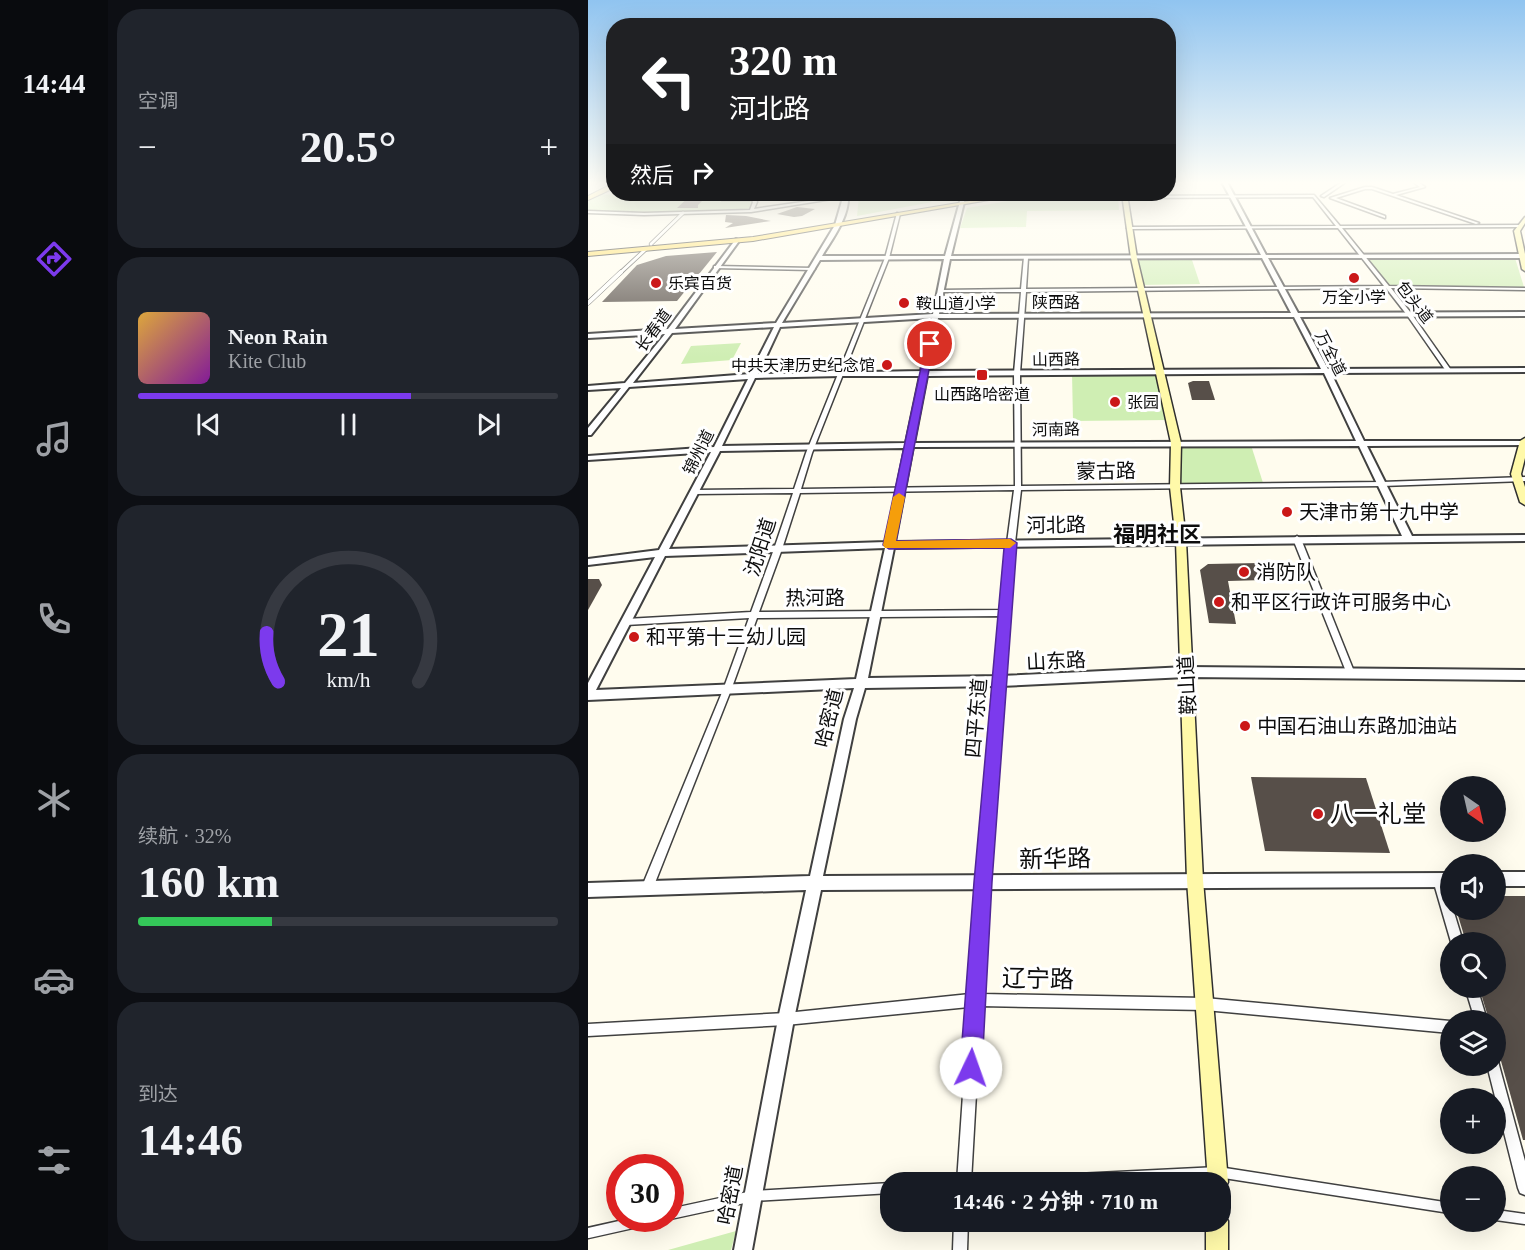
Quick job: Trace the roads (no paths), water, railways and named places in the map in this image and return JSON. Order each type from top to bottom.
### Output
[{"type":"main road","points":[[588,254],[708,240]]},
{"type":"main road","points":[[588,249],[740,240]]},
{"type":"main road","name":"鞍山道","points":[[1131,240],[1176,443],[1175,487],[1180,541],[1196,880],[1218,1172]]},
{"type":"main road","points":[[1518,240],[1524,260]]},
{"type":"main road","points":[[1525,442],[1516,474],[1521,480],[1525,502]]},
{"type":"main road","points":[[1217,1232],[1217,1250]]},
{"type":"street","points":[[588,303],[656,240]]},
{"type":"street","name":"锦州道","points":[[588,694],[695,492],[779,323],[829,240]]},
{"type":"street","name":"沈阳道","points":[[647,889],[728,690],[778,549],[795,490],[887,258],[891,240]]},
{"type":"street","name":"哈密道","points":[[742,1250],[786,1019],[850,719],[861,684],[876,615],[952,240]]},
{"type":"street","name":"万全道","points":[[1255,240],[1326,371],[1408,538]]},
{"type":"street","name":"包头道","points":[[1347,240],[1409,314],[1448,370]]},
{"type":"street","name":"长春道","points":[[588,433],[659,346],[736,241]]},
{"type":"street","points":[[819,258],[1360,257],[1524,260]]},
{"type":"street","name":"四平东道","points":[[965,1172],[983,882],[1011,543],[1018,488],[1017,372],[1026,258]]},
{"type":"street","points":[[716,267],[813,269]]},
{"type":"street","points":[[941,291],[1386,287],[1525,289]]},
{"type":"street","name":"陕西路","points":[[588,336],[779,323],[936,316],[1525,314]]},
{"type":"street","name":"山西路","points":[[588,388],[753,376],[841,374],[1525,370]]},
{"type":"street","name":"河南路","points":[[588,458],[717,449],[911,445],[1525,442]]},
{"type":"street","name":"蒙古路","points":[[695,492],[1382,484],[1521,480]]},
{"type":"street","name":"河北路","points":[[588,562],[663,553],[889,545],[1525,538]]},
{"type":"street","points":[[1298,539],[1351,674]]},
{"type":"street","name":"热河路","points":[[626,622],[754,615],[1005,614]]},
{"type":"street","name":"山东路","points":[[588,694],[1000,681],[1186,672],[1525,675]]},
{"type":"street","points":[[1506,879],[1525,879]]},
{"type":"street","name":"新华路","points":[[588,890],[815,883],[1440,880]]},
{"type":"street","name":"辽宁路","points":[[588,1030],[786,1019],[975,1000],[1205,1004],[1440,1025]]},
{"type":"street","points":[[1496,1076],[1525,1188]]},
{"type":"street","points":[[1231,1179],[1440,1207]]},
{"type":"street","points":[[684,1211],[753,1196],[880,1189]]},
{"type":"street","points":[[1506,1216],[1525,1219]]},
{"type":"street","points":[[588,1233],[606,1229]]},
{"type":"street","points":[[960,1250],[961,1232]]},
{"type":"place","name":"万全小学","points":[[1354,278]]},
{"type":"place","name":"乐宾百货","points":[[656,283]]},
{"type":"place","name":"鞍山道小学","points":[[904,303]]},
{"type":"place","name":"中共天津历史纪念馆","points":[[887,365]]},
{"type":"place","name":"山西路哈密道","points":[[982,375]]},
{"type":"place","name":"张园","points":[[1115,402]]},
{"type":"place","name":"天津市第十九中学","points":[[1287,512]]},
{"type":"place","name":"消防队","points":[[1244,572]]},
{"type":"place","name":"和平区行政许可服务中心","points":[[1219,602]]},
{"type":"place","name":"和平第十三幼儿园","points":[[634,637]]},
{"type":"place","name":"中国石油山东路加油站","points":[[1245,726]]},
{"type":"place","name":"八一礼堂","points":[[1318,814]]},
{"type":"district","name":"福明社区","points":[[1157,534]]}]
